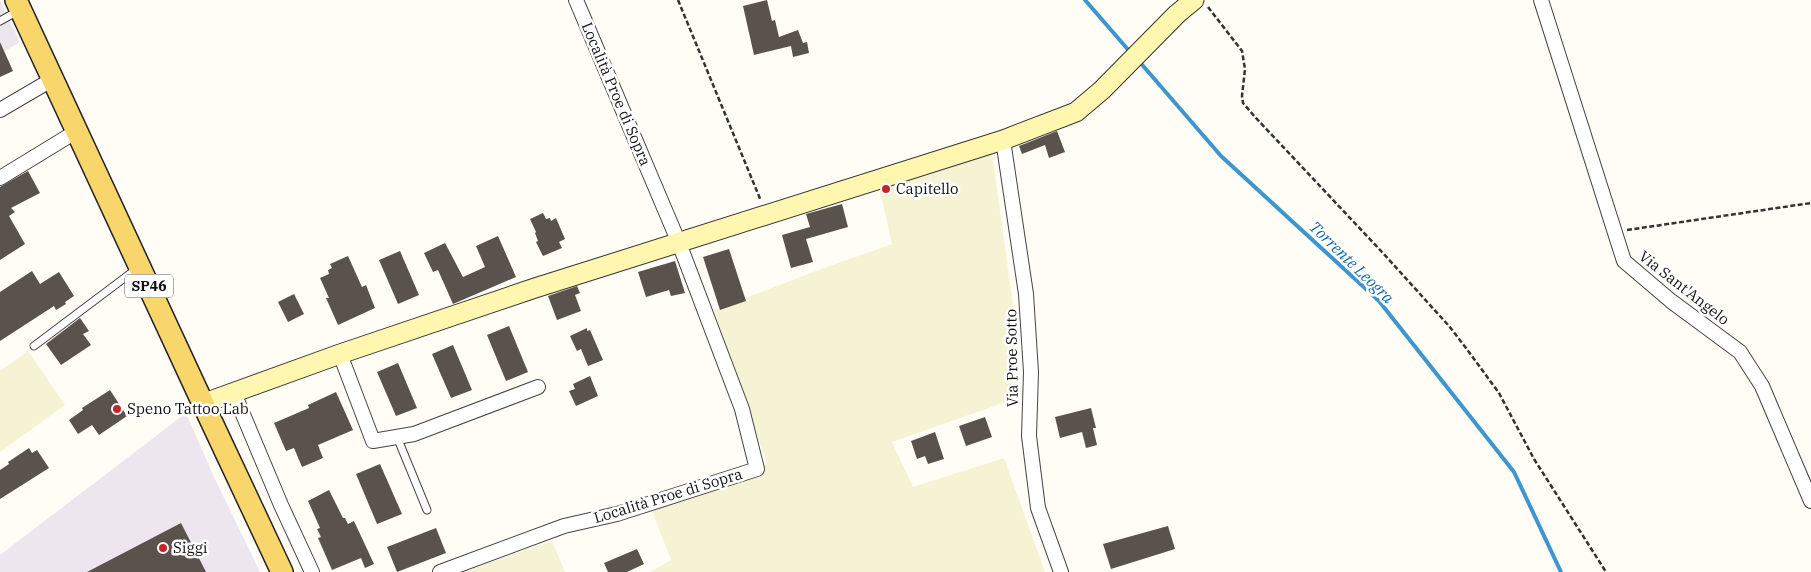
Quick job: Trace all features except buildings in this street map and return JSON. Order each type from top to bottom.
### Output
[{"type":"main road","name":"SP46","points":[[18,5],[141,268],[202,404],[282,572]]},
{"type":"street","name":"Località Proe di Sopra","points":[[440,572],[564,526],[617,514],[757,469],[742,409],[679,243],[576,0]]},
{"type":"street","points":[[202,404],[340,354],[535,288],[1004,140],[1076,112],[1102,90],[1194,0]]},
{"type":"street","name":"Via Sant'Angelo","points":[[1541,0],[1624,261],[1671,301],[1740,352],[1762,386],[1811,501]]},
{"type":"street","points":[[0,110],[53,79]]},
{"type":"street","points":[[0,178],[77,131]]},
{"type":"street","name":"Via Proe Sotto","points":[[1004,140],[1026,294],[1030,372],[1029,436],[1038,508],[1061,572]]},
{"type":"street","points":[[340,354],[373,441],[414,434],[538,387]]},
{"type":"street","points":[[234,393],[281,505],[312,572]]},
{"type":"lane","points":[[0,21],[18,5]]},
{"type":"lane","points":[[34,346],[131,272],[141,268]]},
{"type":"lane","points":[[396,437],[427,510]]},
{"type":"path","points":[[678,0],[761,202]]},
{"type":"path","points":[[1203,0],[1242,51],[1245,69],[1242,96],[1244,103],[1255,118],[1382,252],[1449,326],[1466,348],[1499,393],[1534,459],[1606,572]]},
{"type":"path","points":[[1614,232],[1811,203]]},
{"type":"shaded area","points":[[0,0],[20,42],[0,54]]},
{"type":"shaded area","points":[[992,152],[1016,327],[1014,399],[892,442],[913,487],[1004,458],[1045,572],[650,572],[671,560],[652,511],[767,464],[714,310],[892,244],[877,178]]},
{"type":"shaded area","points":[[28,351],[65,405],[0,452],[0,371]]},
{"type":"shaded area","points":[[186,413],[214,477],[260,572],[0,572],[0,555]]},
{"type":"shaded area","points":[[552,541],[565,572],[462,572]]},
{"type":"waterway","name":"Torrente Leogra","points":[[1085,0],[1131,53]]},
{"type":"waterway","name":"Torrente Leogra","points":[[1138,60],[1221,156],[1379,301],[1514,472],[1561,572]]},
{"type":"place","name":"Capitello","points":[[886,189]]},
{"type":"place","name":"Speno Tattoo Lab","points":[[117,409]]},
{"type":"place","name":"Siggi","points":[[163,548]]}]
